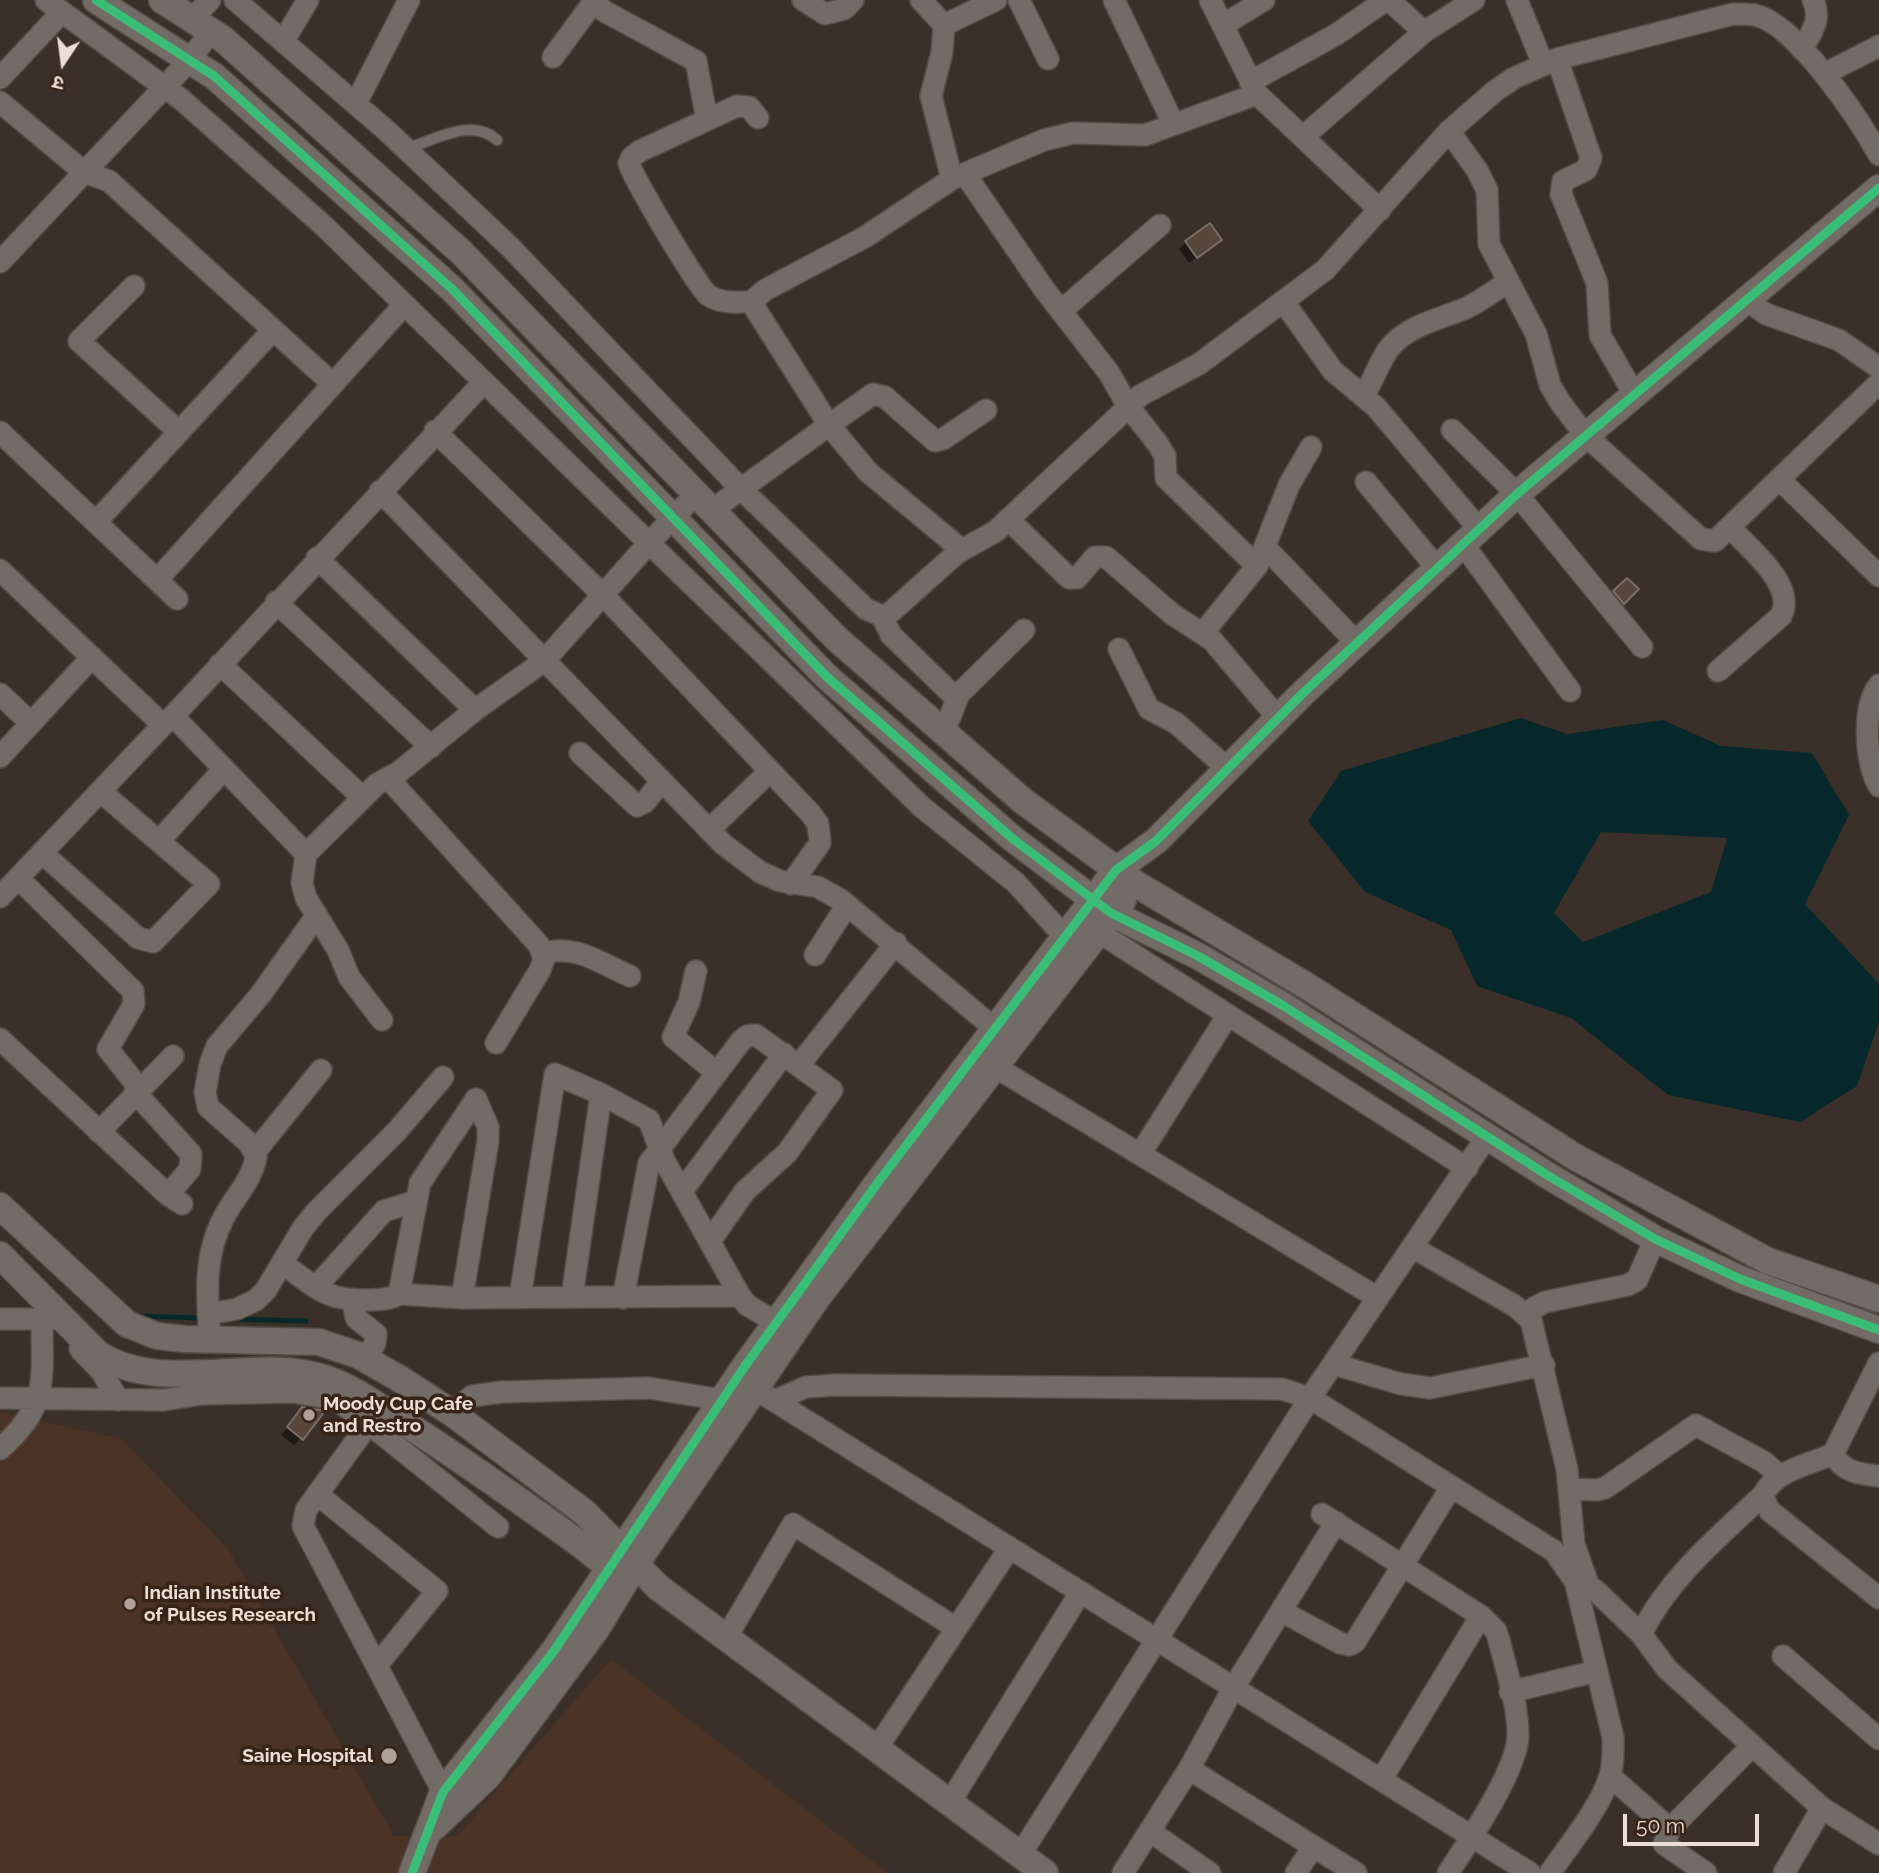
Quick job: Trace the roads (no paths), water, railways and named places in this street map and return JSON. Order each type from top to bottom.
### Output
[{"type":"street","points":[[96,0],[214,76],[452,289],[827,677],[1100,914],[1228,1015],[1467,1168]]},
{"type":"street","points":[[162,0],[204,17],[461,252],[836,639],[1023,801],[1126,877],[1310,988],[1586,1163],[1768,1261],[1879,1299]]},
{"type":"street","points":[[235,0],[356,103],[510,247],[741,489],[866,609],[882,616],[891,635],[956,698]]},
{"type":"street","points":[[284,40],[308,0]]},
{"type":"street","points":[[356,103],[409,0]]},
{"type":"street","points":[[553,57],[594,0],[604,11],[696,61],[707,120]]},
{"type":"street","points":[[803,0],[825,14],[835,13],[853,0]]},
{"type":"street","points":[[921,0],[944,25],[943,52],[931,96],[958,176],[1109,373],[1128,406],[1163,450],[1166,478],[1262,557],[1357,643]]},
{"type":"street","points":[[944,25],[996,0]]},
{"type":"street","points":[[1019,0],[1048,59]]},
{"type":"street","points":[[1114,0],[1173,123]]},
{"type":"street","points":[[1210,0],[1254,88],[1380,210]]},
{"type":"street","points":[[1223,24],[1264,0]]},
{"type":"street","points":[[758,118],[744,106],[707,120],[632,157],[630,170],[707,294],[725,302],[751,302],[790,275],[876,230],[958,176],[1058,136],[1073,133],[1134,137],[1154,133],[1254,88],[1387,0],[1424,32]]},
{"type":"street","points":[[1304,136],[1424,32],[1474,0]]},
{"type":"street","points":[[1517,0],[1550,62],[1591,158],[1586,170],[1563,181],[1561,194],[1597,283],[1600,335],[1634,394]]},
{"type":"street","points":[[1802,49],[1818,16],[1813,0]]},
{"type":"street","points":[[0,78],[54,6],[164,86],[324,226],[933,817],[1016,883],[1064,936]]},
{"type":"street","points":[[882,616],[891,612],[962,550],[986,539],[1128,406],[1153,387],[1199,364],[1325,270],[1449,131],[1495,91],[1550,62],[1733,14],[1757,15],[1802,49],[1824,74],[1860,121],[1879,155]]},
{"type":"street","points":[[0,262],[189,61],[204,17]]},
{"type":"street","points":[[1824,74],[1879,46]]},
{"type":"street","points":[[0,102],[84,172],[108,181],[332,384]]},
{"type":"street","points":[[1449,131],[1477,170],[1487,190],[1489,244],[1536,334],[1550,385],[1586,435],[1700,539],[1715,541],[1879,383]]},
{"type":"street","points":[[755,1389],[776,1322],[1156,841],[1278,718],[1517,494],[1879,188]]},
{"type":"street","points":[[1061,311],[1160,225]]},
{"type":"street","points":[[1363,396],[1394,343],[1431,320],[1471,306],[1508,282]]},
{"type":"street","points":[[134,286],[79,341],[177,431]]},
{"type":"street","points":[[1746,300],[1776,318],[1839,340],[1879,368]]},
{"type":"street","points":[[1283,301],[1332,371],[1387,418],[1471,536],[1570,691]]},
{"type":"street","points":[[751,302],[829,425],[868,472],[962,550]]},
{"type":"street","points":[[157,580],[404,305]]},
{"type":"street","points":[[96,522],[177,431],[273,330]]},
{"type":"street","points":[[0,897],[435,431],[483,383]]},
{"type":"street","points":[[382,1020],[349,977],[338,950],[303,891],[306,854],[362,797],[544,661],[672,517],[741,489],[873,394],[885,397],[935,441],[943,439],[986,410]]},
{"type":"street","points":[[1452,430],[1517,494],[1642,647]]},
{"type":"street","points":[[435,431],[602,594],[811,814],[821,833],[817,851],[791,884]]},
{"type":"street","points":[[0,432],[177,599]]},
{"type":"street","points":[[1203,633],[1262,557],[1289,485],[1311,446]]},
{"type":"street","points":[[1779,479],[1879,576]]},
{"type":"street","points":[[1366,482],[1437,568]]},
{"type":"street","points":[[380,491],[709,830],[760,873],[791,884],[818,887],[847,905],[896,943],[994,1028]]},
{"type":"street","points":[[1008,519],[1064,576],[1077,578],[1095,557],[1106,557],[1172,614],[1203,633],[1227,656],[1278,718]]},
{"type":"street","points":[[1718,671],[1781,616],[1786,607],[1786,598],[1774,577],[1730,527]]},
{"type":"street","points":[[317,558],[475,710]]},
{"type":"street","points":[[0,570],[92,657],[224,769],[306,854]]},
{"type":"street","points":[[276,602],[431,747]]},
{"type":"street","points":[[944,733],[956,698],[1024,630]]},
{"type":"street","points":[[1119,649],[1149,709],[1176,723],[1228,769]]},
{"type":"street","points":[[0,757],[92,657]]},
{"type":"street","points":[[220,664],[362,797]]},
{"type":"street","points":[[1879,685],[1871,697],[1868,712],[1871,767],[1879,786]]},
{"type":"street","points":[[0,694],[31,723]]},
{"type":"street","points":[[580,753],[636,806],[645,802],[662,781]]},
{"type":"street","points":[[159,841],[224,769]]},
{"type":"street","points":[[709,830],[770,771]]},
{"type":"street","points":[[388,778],[539,945],[542,953],[540,970],[496,1043]]},
{"type":"street","points":[[42,853],[138,938],[148,943],[153,942],[209,884],[100,792]]},
{"type":"street","points":[[0,1039],[175,1200],[190,1169],[191,1154],[137,1090],[107,1049],[134,1004],[133,991],[18,878]]},
{"type":"street","points":[[815,955],[847,905]]},
{"type":"street","points":[[412,1873],[443,1792],[624,1564],[755,1389],[984,1060],[994,1028],[1064,936],[1100,914]]},
{"type":"street","points":[[1100,914],[1234,977],[1655,1239],[1740,1279],[1879,1330]]},
{"type":"street","points":[[255,1152],[208,1107],[205,1092],[210,1064],[217,1046],[261,994],[317,915]]},
{"type":"street","points":[[682,1191],[792,1060],[896,943]]},
{"type":"street","points":[[542,953],[558,948],[572,950],[629,976]]},
{"type":"street","points":[[696,971],[689,1002],[673,1037],[717,1073]]},
{"type":"street","points":[[1141,1153],[1228,1015]]},
{"type":"street","points":[[623,1298],[646,1170],[747,1036],[762,1037],[832,1090],[787,1153],[745,1191],[710,1241]]},
{"type":"street","points":[[99,1132],[173,1056]]},
{"type":"street","points":[[984,1060],[1378,1298]]},
{"type":"street","points":[[209,1326],[207,1273],[225,1215],[252,1170],[255,1152],[321,1070]]},
{"type":"street","points":[[520,1297],[555,1074],[601,1094],[649,1120],[660,1149],[740,1296],[747,1305],[776,1322]]},
{"type":"street","points":[[209,1326],[256,1300],[317,1211],[397,1132],[443,1077]]},
{"type":"street","points":[[572,1297],[601,1094]]},
{"type":"street","points":[[398,1294],[416,1201],[424,1176],[476,1099],[488,1127],[488,1141],[463,1298]]},
{"type":"street","points":[[1020,1855],[1310,1398],[1488,1135]]},
{"type":"street","points":[[316,1287],[384,1211],[416,1201]]},
{"type":"street","points":[[0,1206],[127,1324],[157,1336],[209,1326],[319,1342],[366,1359],[452,1413],[584,1512],[624,1564]]},
{"type":"street","points":[[1525,1313],[1545,1302],[1628,1285],[1637,1280],[1655,1239]]},
{"type":"street","points":[[1412,1247],[1525,1313],[1535,1327],[1544,1365],[1569,1489],[1574,1544],[1597,1671],[1613,1737],[1610,1776],[1550,1873]]},
{"type":"street","points":[[0,1255],[52,1319],[98,1354],[130,1370],[317,1376],[374,1416],[574,1540],[624,1564],[1045,1873]]},
{"type":"street","points":[[283,1264],[334,1298],[353,1300],[386,1299],[398,1294],[463,1298],[740,1296]]},
{"type":"street","points":[[0,1271],[52,1319],[102,1372],[118,1400]]},
{"type":"street","points":[[353,1300],[356,1318],[376,1334],[366,1359]]},
{"type":"street","points":[[0,1319],[52,1319]]},
{"type":"street","points":[[0,1449],[23,1428],[40,1399],[52,1319]]},
{"type":"street","points":[[1641,1634],[1664,1597],[1704,1550],[1762,1496],[1772,1480],[1833,1454],[1879,1363]]},
{"type":"street","points":[[1333,1364],[1401,1384],[1430,1388],[1544,1365]]},
{"type":"street","points":[[452,1413],[472,1396],[502,1392],[649,1388],[722,1400],[755,1389],[836,1385],[1282,1389],[1310,1398],[1450,1489],[1554,1552],[1582,1583],[1641,1634],[1667,1670],[1822,1808],[1879,1844]]},
{"type":"street","points":[[755,1389],[1530,1873]]},
{"type":"street","points":[[0,1398],[164,1400],[202,1394],[293,1392],[328,1398],[374,1416],[498,1527]]},
{"type":"street","points":[[429,1832],[488,1776],[597,1628],[624,1564],[722,1400]]},
{"type":"street","points":[[374,1416],[306,1510],[303,1526],[443,1792]]},
{"type":"street","points":[[1569,1489],[1605,1488],[1696,1425],[1744,1450],[1779,1475]]},
{"type":"street","points":[[1833,1454],[1838,1464],[1855,1473],[1879,1476]]},
{"type":"street","points":[[1281,1611],[1349,1646],[1355,1642],[1450,1489]]},
{"type":"street","points":[[317,1494],[437,1591],[378,1664]]},
{"type":"street","points":[[1762,1496],[1770,1511],[1879,1598]]},
{"type":"street","points":[[1123,1873],[1189,1769],[1234,1687],[1281,1611],[1329,1518],[1481,1616],[1496,1631],[1518,1735],[1516,1748],[1472,1837],[1448,1873]]},
{"type":"street","points":[[726,1638],[793,1524],[956,1628]]},
{"type":"street","points":[[877,1748],[1009,1549]]},
{"type":"street","points":[[950,1802],[1080,1592]]},
{"type":"street","points":[[1381,1780],[1481,1616]]},
{"type":"street","points":[[1783,1656],[1879,1739]]},
{"type":"street","points":[[1510,1692],[1597,1671]]},
{"type":"street","points":[[1706,1873],[1664,1844],[1670,1829],[1752,1746]]},
{"type":"street","points":[[1189,1769],[1356,1873]]},
{"type":"street","points":[[1610,1776],[1670,1829]]},
{"type":"street","points":[[1784,1873],[1822,1808]]},
{"type":"street","points":[[1151,1832],[1210,1873]]},
{"type":"street","points":[[1296,1873],[1314,1847]]},
{"type":"lane","points":[[406,149],[466,129],[482,129],[496,140]]},
{"type":"water","points":[[1521,718],[1567,734],[1663,720],[1721,746],[1812,753],[1849,815],[1805,904],[1879,984],[1879,1022],[1857,1086],[1800,1122],[1668,1095],[1571,1018],[1477,986],[1451,930],[1365,892],[1308,821],[1341,771]],"holes":[[[1601,832],[1727,838],[1711,892],[1583,942],[1554,913]]]},
{"type":"waterway","points":[[139,1316],[202,1318]]},
{"type":"waterway","points":[[233,1319],[306,1321]]},
{"type":"place","name":"Moody Cup Cafe and Restro","points":[[309,1415]]},
{"type":"place","name":"Indian Institute of Pulses Research","points":[[130,1604]]},
{"type":"place","name":"Saine Hospital","points":[[389,1756]]}]
